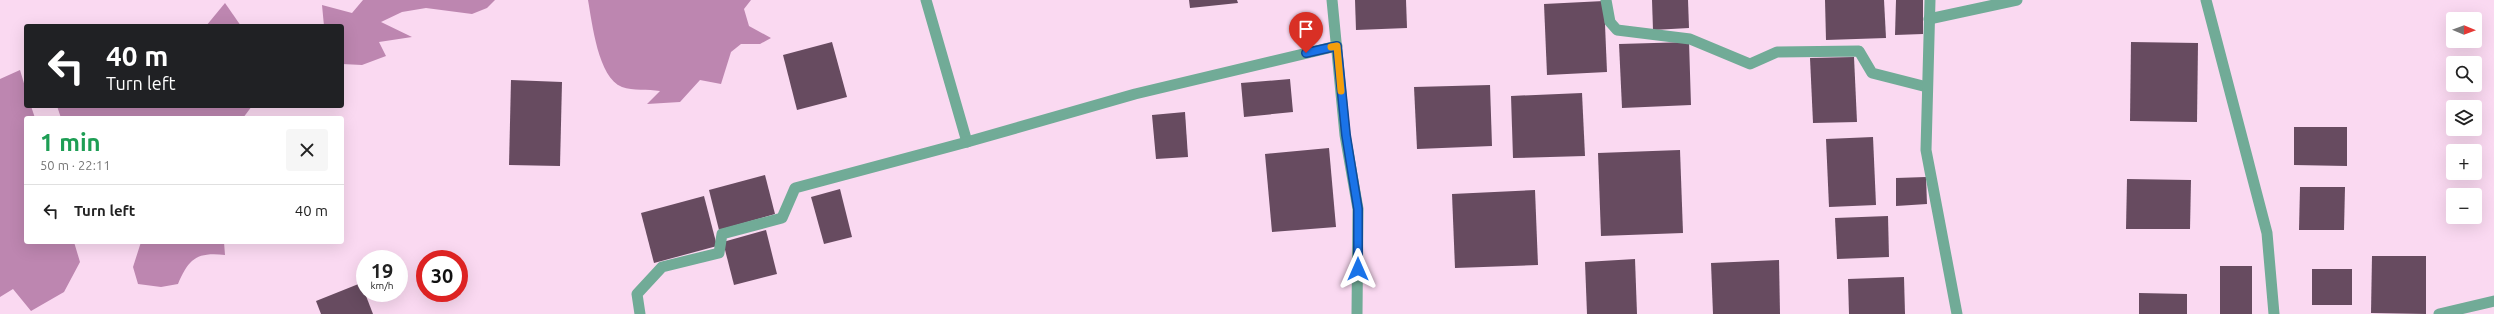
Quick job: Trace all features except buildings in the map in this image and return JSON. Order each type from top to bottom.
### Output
[{"type":"street","points":[[926,0],[967,142]]},
{"type":"street","points":[[1332,0],[1346,135],[1358,209],[1357,314]]},
{"type":"street","points":[[1606,0],[1610,22],[1617,30],[1690,39],[1750,64],[1777,52],[1859,51],[1872,73],[1927,87]]},
{"type":"street","points":[[1930,0],[1926,150],[1957,314]]},
{"type":"street","points":[[1929,19],[2017,0]]},
{"type":"street","points":[[2206,0],[2266,233],[2274,314]]},
{"type":"street","points":[[640,314],[637,294],[662,267],[719,253],[722,234],[782,218],[795,188],[967,142],[1134,94],[1337,46]]},
{"type":"street","points":[[2439,314],[2494,301]]},
{"type":"shaded area","points":[[363,0],[495,0],[487,8],[472,14],[426,8],[402,12],[381,22],[412,37],[379,42],[386,56],[362,65],[344,64],[344,24],[324,24],[322,5],[352,13]]},
{"type":"shaded area","points":[[588,0],[751,0],[744,9],[749,26],[771,38],[760,44],[741,44],[731,52],[721,84],[700,80],[680,102],[647,104],[660,91],[622,87],[614,82],[607,73],[594,35]]},
{"type":"shaded area","points":[[225,3],[240,24],[208,24]]},
{"type":"shaded area","points":[[20,70],[24,83],[24,108],[32,108],[34,116],[24,116],[24,244],[75,244],[80,262],[64,292],[31,311],[13,289],[0,297],[0,79]]},
{"type":"shaded area","points":[[58,108],[250,108],[244,116],[60,116]]},
{"type":"shaded area","points":[[140,244],[224,244],[225,255],[207,255],[200,256],[195,259],[186,268],[178,284],[161,287],[138,284],[133,267]]},
{"type":"slow traffic","points":[[1331,47],[1337,46],[1341,91]]},
{"type":"route","points":[[1306,53],[1337,46],[1346,135],[1358,209],[1358,269]]}]
